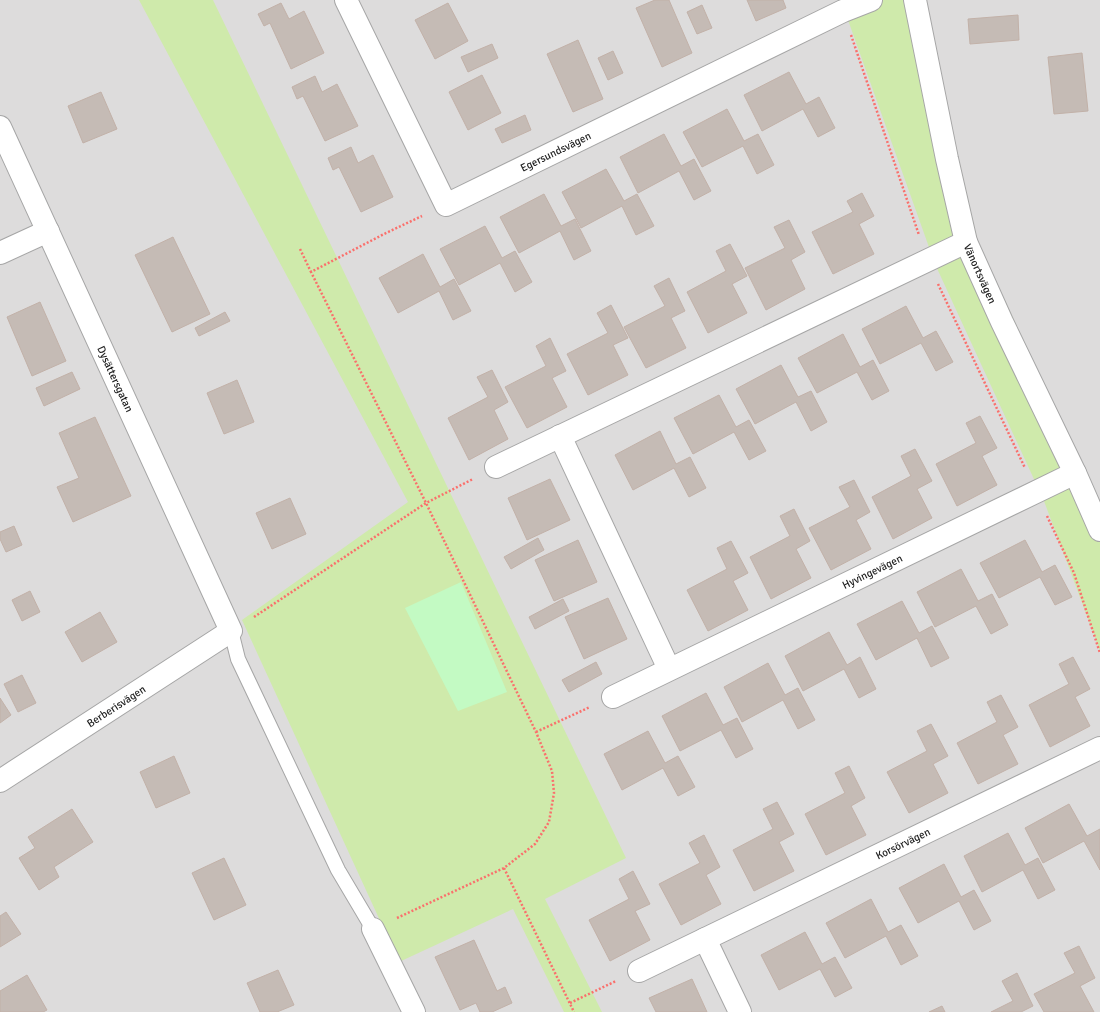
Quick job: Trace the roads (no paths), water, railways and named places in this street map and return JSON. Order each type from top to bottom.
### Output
[{"type":"street","name":"Egersundsvägen","points":[[346,0],[446,205],[844,11],[871,0]]},
{"type":"street","name":"Vänortsvägen","points":[[915,0],[947,159],[966,242],[1002,322],[1075,473],[1100,530]]},
{"type":"street","name":"Dysättersgatan","points":[[0,127],[231,631]]},
{"type":"street","points":[[0,253],[48,231]]},
{"type":"street","points":[[496,467],[966,242]]},
{"type":"street","points":[[560,436],[669,669]]},
{"type":"street","name":"Hyvingevägen","points":[[613,697],[1075,473]]},
{"type":"street","name":"Berberisvägen","points":[[0,781],[231,631]]},
{"type":"street","name":"Korsörvägen","points":[[639,970],[1100,748]]},
{"type":"street","points":[[373,929],[414,1012]]},
{"type":"street","points":[[705,939],[740,1012]]},
{"type":"lane","points":[[231,631],[238,659],[338,870],[373,929]]}]
